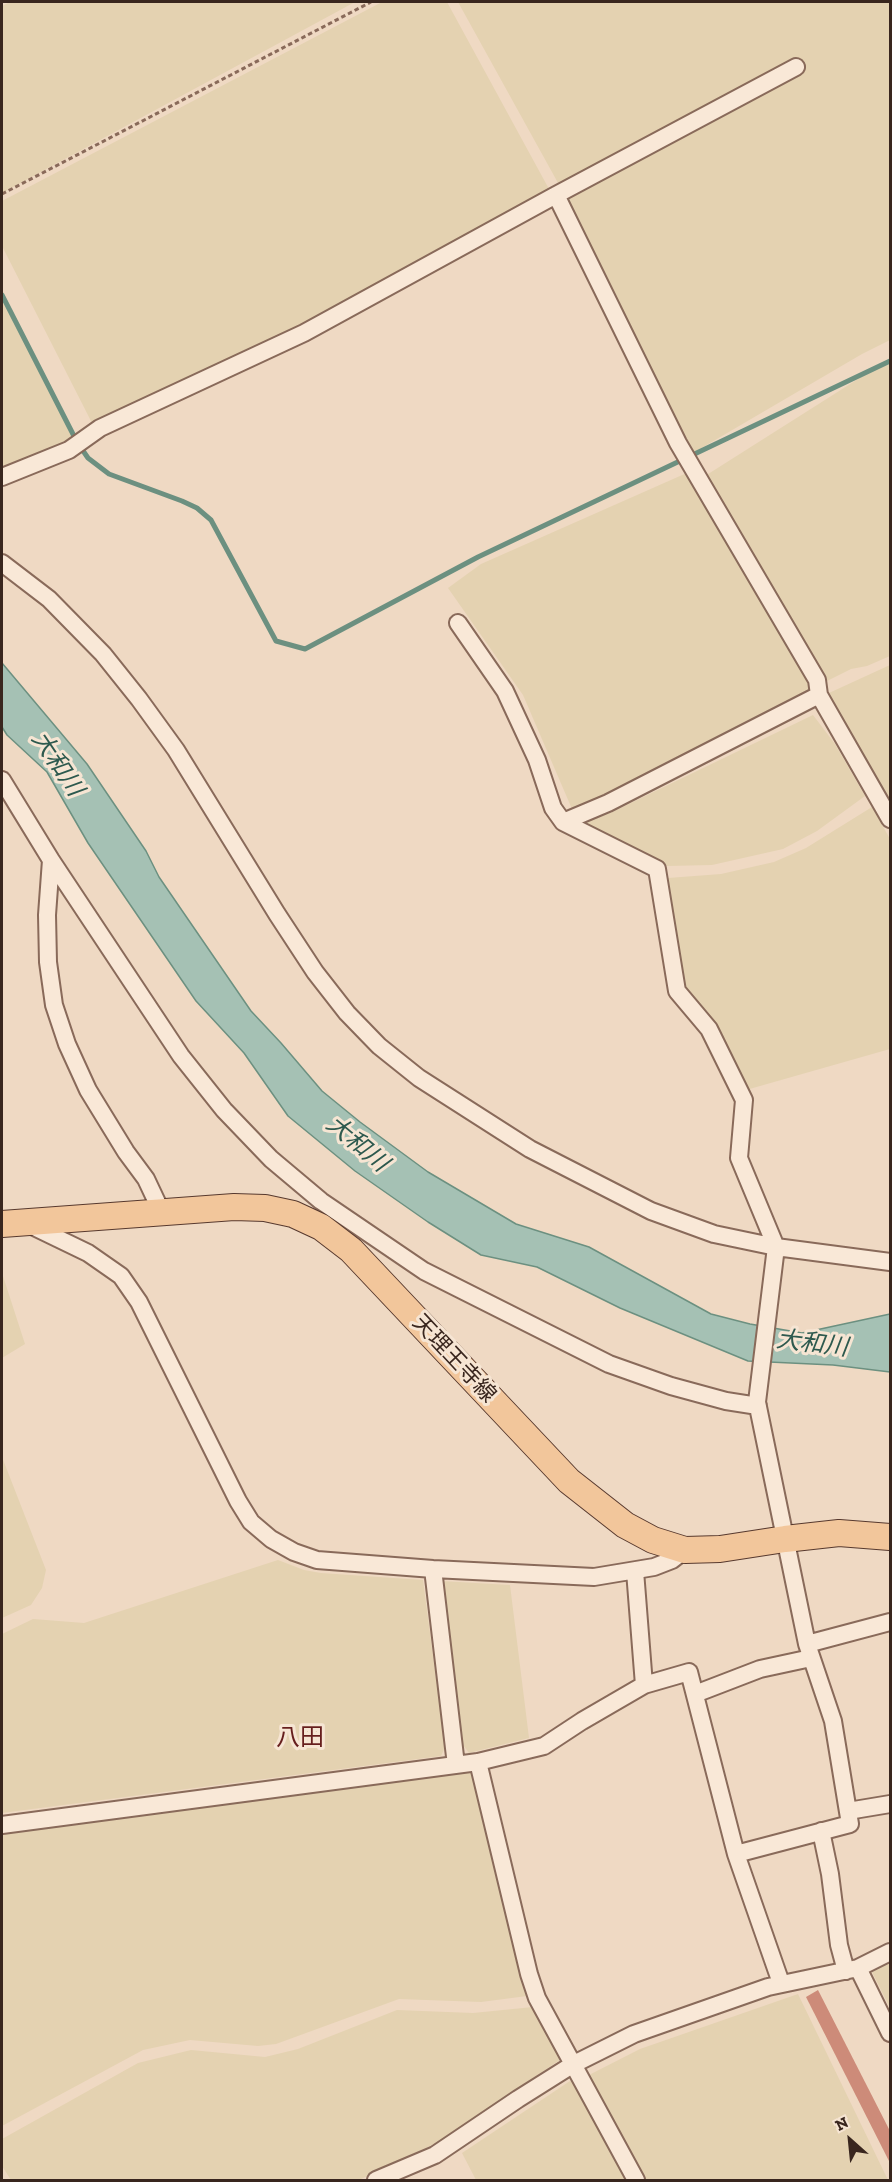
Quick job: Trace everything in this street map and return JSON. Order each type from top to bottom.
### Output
[{"type":"main road","name":"天理王寺線","points":[[13,1223],[234,1207],[265,1208],[293,1214],[321,1227],[351,1250],[568,1481],[625,1525],[653,1540],[685,1550],[720,1549],[839,1533],[891,1537]]},
{"type":"street","points":[[2,477],[69,450],[100,429],[304,333],[796,67]]},
{"type":"street","points":[[556,195],[678,443],[817,680],[819,695],[891,819]]},
{"type":"street","points":[[2,563],[55,605],[103,654],[140,699],[176,750],[315,972],[347,1013],[379,1046],[419,1078],[520,1143],[651,1211],[714,1234],[776,1250],[891,1262]]},
{"type":"street","points":[[458,623],[505,691],[537,760],[553,808],[563,822],[657,869],[677,992],[710,1029],[744,1100],[739,1158],[776,1250],[758,1404],[809,1651],[826,1694],[833,1721],[850,1824],[736,1854]]},
{"type":"street","points":[[563,822],[608,803],[819,695]]},
{"type":"street","points":[[2,780],[51,860],[181,1056],[224,1110],[271,1159],[321,1201],[424,1271],[609,1364],[671,1386],[726,1401],[758,1404]]},
{"type":"street","points":[[51,860],[47,915],[48,962],[54,1005],[67,1044],[88,1090],[126,1152],[146,1179],[162,1212]]},
{"type":"street","points":[[13,1223],[88,1253],[121,1276],[139,1302],[238,1501],[251,1522],[271,1539],[294,1552],[317,1560],[433,1569],[594,1577],[635,1571],[672,1560],[685,1550]]},
{"type":"street","points":[[433,1569],[456,1764]]},
{"type":"street","points":[[635,1571],[644,1685]]},
{"type":"street","points":[[695,1694],[891,1622]]},
{"type":"street","points":[[2,1825],[478,1762],[544,1746],[644,1685],[689,1672],[736,1854],[781,1983]]},
{"type":"street","points":[[478,1762],[529,1974],[540,2006],[636,2181]]},
{"type":"street","points":[[848,1811],[891,1804]]},
{"type":"street","points":[[820,1831],[830,1874],[839,1945],[891,2033]]},
{"type":"street","points":[[376,2181],[435,2155],[572,2065],[634,2034],[781,1983],[852,1970],[891,1952]]},
{"type":"path","points":[[2,194],[371,2]]},
{"type":"shaded area","points":[[10,2],[355,2],[2,193],[2,6]]},
{"type":"shaded area","points":[[382,2],[447,2],[549,189],[388,283],[93,425],[2,246],[2,201]]},
{"type":"shaded area","points":[[458,2],[890,2],[890,340],[693,453],[568,201]]},
{"type":"shaded area","points":[[2,290],[76,441],[2,471]]},
{"type":"shaded area","points":[[890,361],[890,656],[867,666],[851,669],[825,682],[705,476]]},
{"type":"shaded area","points":[[689,472],[810,681],[810,688],[782,713],[572,809],[523,695],[448,588],[481,564]]},
{"type":"shaded area","points":[[890,665],[890,803],[834,709],[829,693]]},
{"type":"shaded area","points":[[813,715],[835,744],[865,796],[817,831],[783,849],[712,865],[667,866],[585,828],[584,821],[610,813]]},
{"type":"shaded area","points":[[872,807],[890,839],[890,1049],[746,1090],[686,990],[668,878],[721,874],[774,862],[806,848]]},
{"type":"shaded area","points":[[2,1273],[25,1344],[2,1358]]},
{"type":"shaded area","points":[[2,1457],[46,1570],[42,1588],[31,1605],[2,1618]]},
{"type":"shaded area","points":[[278,1560],[304,1570],[321,1573],[423,1580],[445,1747],[441,1756],[2,1813],[2,1634],[33,1619],[84,1623]]},
{"type":"shaded area","points":[[441,1581],[510,1585],[529,1738],[469,1753],[463,1745]]},
{"type":"shaded area","points":[[471,1771],[527,1996],[481,2002],[399,1999],[276,2044],[258,2046],[190,2040],[143,2050],[2,2126],[2,1832]]},
{"type":"shaded area","points":[[890,1960],[890,2008],[871,1970]]},
{"type":"shaded area","points":[[798,1994],[888,2180],[646,2180],[589,2075],[640,2049]]},
{"type":"shaded area","points":[[533,2007],[560,2060],[436,2143],[359,2180],[11,2180],[2,2166],[2,2139],[138,2063],[191,2050],[265,2057],[298,2049],[397,2010],[473,2013]]},
{"type":"shaded area","points":[[573,2079],[629,2180],[476,2180],[462,2153]]},
{"type":"water","name":"大和川","points":[[2,663],[87,764],[146,851],[159,877],[251,1011],[322,1091],[360,1122],[428,1172],[516,1224],[589,1247],[711,1314],[750,1324],[802,1333],[890,1314],[890,1372],[833,1365],[748,1361],[620,1308],[537,1267],[481,1255],[428,1222],[355,1171],[288,1116],[244,1053],[196,1001],[88,843],[47,772],[7,735],[2,727]]},
{"type":"building","points":[[818,1990],[891,2133],[891,2165],[806,1997]]},
{"type":"waterway","points":[[2,295],[77,442],[88,458],[109,474],[182,501],[197,508],[211,520],[276,641],[305,649],[478,557],[890,361]]},
{"type":"district","name":"八田","points":[[300,1738]]}]
